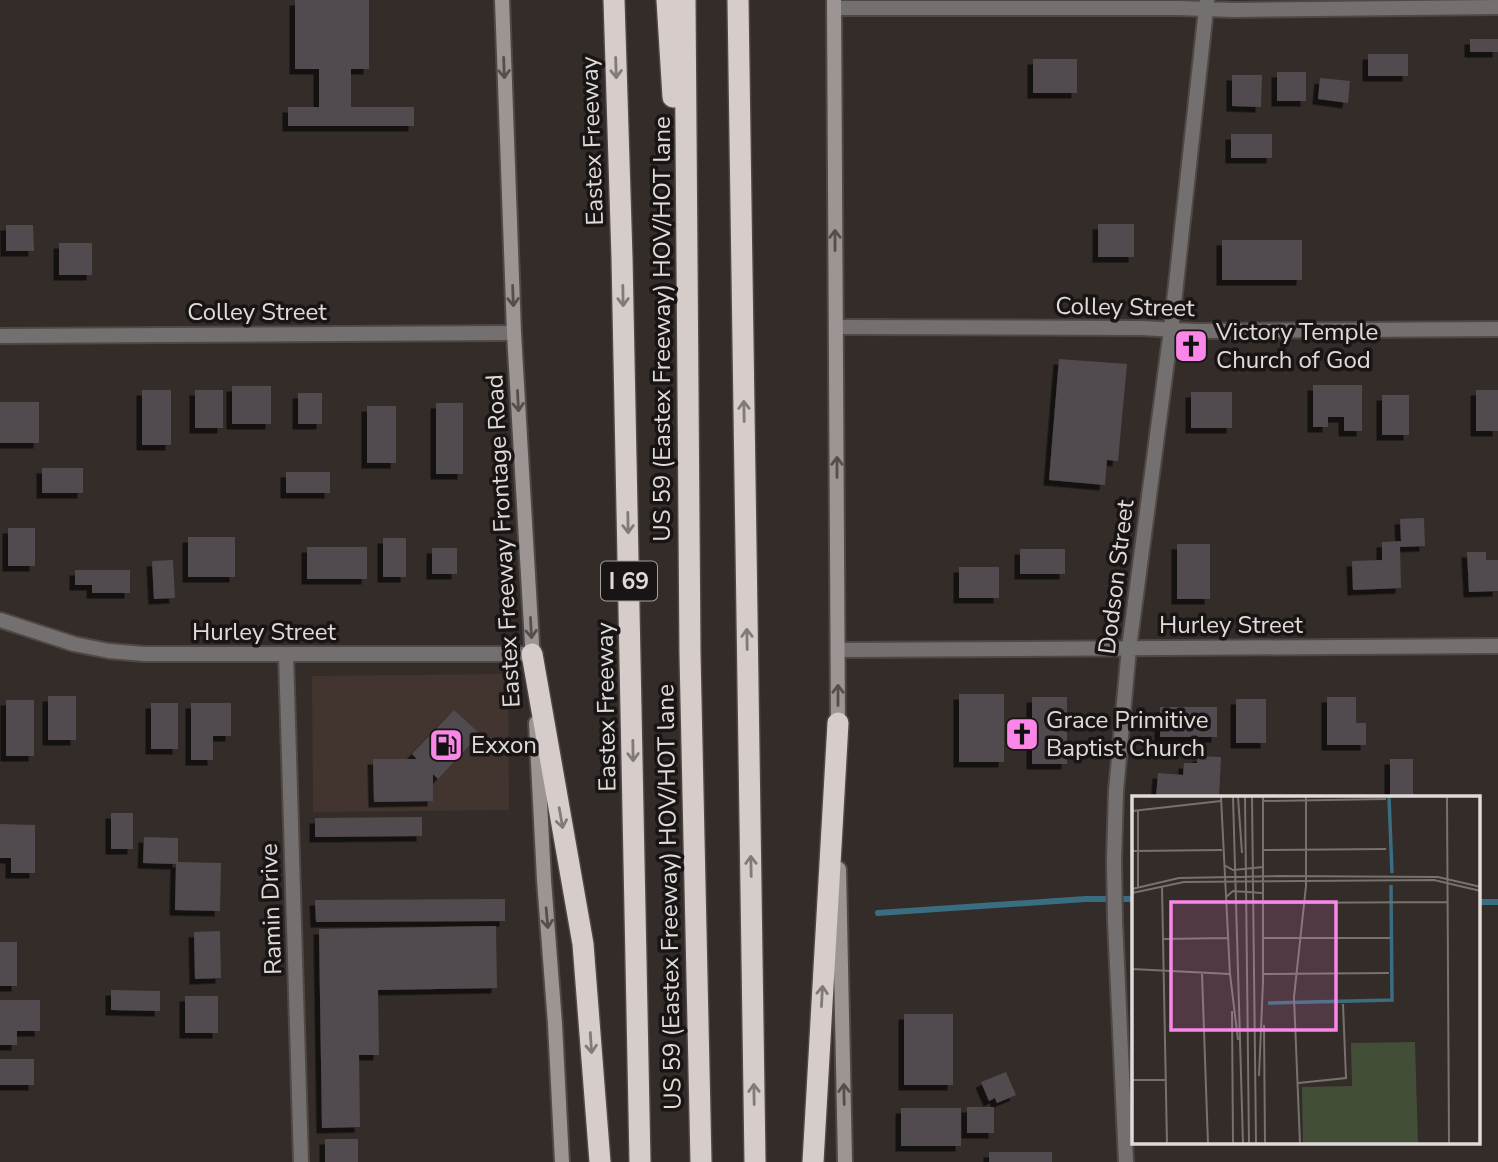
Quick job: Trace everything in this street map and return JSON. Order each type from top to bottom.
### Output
[{"type":"highway","name":"Eastex Freeway","points":[[614,0],[622,258],[640,1162]]},
{"type":"highway","name":"I 69","points":[[667,0],[689,403]]},
{"type":"highway","name":"US 59 (Eastex Freeway) HOV/HOT lane","points":[[685,0],[691,668],[701,1162]]},
{"type":"highway","points":[[737,0],[755,1162]]},
{"type":"highway","points":[[532,654],[583,944],[600,1162]]},
{"type":"highway","points":[[813,1162],[838,723]]},
{"type":"main road","name":"Eastex Freeway Frontage Road","points":[[502,0],[514,333],[562,1162]]},
{"type":"main road","points":[[834,4],[839,927],[845,1162]]},
{"type":"street","points":[[834,4],[1206,4],[1498,8]]},
{"type":"street","name":"Dodson Street","points":[[1126,1162],[1115,921],[1116,791],[1129,648],[1171,330],[1206,4]]},
{"type":"street","name":"Colley Street","points":[[836,327],[1498,329]]},
{"type":"street","name":"Colley Street","points":[[0,336],[514,333]]},
{"type":"street","name":"Hurley Street","points":[[0,620],[74,644],[144,654],[532,654]]},
{"type":"street","name":"Hurley Street","points":[[838,650],[1498,646]]},
{"type":"street","name":"Ramin Drive","points":[[286,655],[301,1162]]},
{"type":"shaded area","points":[[508,674],[509,810],[313,812],[312,676]]},
{"type":"building","points":[[295,0],[369,0],[369,69],[351,69],[351,107],[414,107],[414,126],[288,126],[288,107],[319,107],[319,69],[295,69]]},
{"type":"building","points":[[1470,39],[1498,39],[1498,52],[1470,52]]},
{"type":"building","points":[[1368,54],[1408,54],[1408,76],[1368,76]]},
{"type":"building","points":[[1033,59],[1077,59],[1077,93],[1033,93]]},
{"type":"building","points":[[1277,72],[1306,72],[1306,101],[1277,101]]},
{"type":"building","points":[[1232,75],[1262,75],[1261,107],[1232,106]]},
{"type":"building","points":[[1320,78],[1350,81],[1348,103],[1318,99]]},
{"type":"building","points":[[1231,134],[1272,134],[1272,158],[1231,158]]},
{"type":"building","points":[[1098,224],[1134,224],[1134,257],[1098,257]]},
{"type":"building","points":[[6,225],[33,225],[34,251],[6,251]]},
{"type":"building","points":[[1222,240],[1302,240],[1302,280],[1222,280]]},
{"type":"building","points":[[59,243],[92,243],[92,275],[59,275]]},
{"type":"building","points":[[1059,359],[1127,364],[1118,461],[1107,460],[1105,485],[1049,480]]},
{"type":"building","points":[[1313,385],[1362,385],[1362,431],[1344,431],[1344,417],[1328,417],[1328,427],[1313,427]]},
{"type":"building","points":[[232,386],[271,386],[271,424],[232,424]]},
{"type":"building","points":[[142,390],[171,390],[171,445],[142,445]]},
{"type":"building","points":[[195,390],[223,390],[223,428],[195,428]]},
{"type":"building","points":[[1476,390],[1498,390],[1498,431],[1476,431]]},
{"type":"building","points":[[1191,392],[1232,392],[1232,428],[1191,428]]},
{"type":"building","points":[[298,393],[322,393],[322,424],[298,424]]},
{"type":"building","points":[[1382,395],[1409,395],[1409,435],[1382,435]]},
{"type":"building","points":[[0,402],[39,402],[39,443],[0,443]]},
{"type":"building","points":[[436,403],[463,403],[463,474],[436,474]]},
{"type":"building","points":[[367,406],[396,406],[396,463],[367,463]]},
{"type":"building","points":[[42,468],[83,468],[83,493],[42,493]]},
{"type":"building","points":[[286,472],[330,472],[330,493],[286,493]]},
{"type":"building","points":[[1424,518],[1425,546],[1400,547],[1401,588],[1353,590],[1352,561],[1382,560],[1382,542],[1401,541],[1400,519]]},
{"type":"building","points":[[8,528],[35,528],[35,566],[8,566]]},
{"type":"building","points":[[188,537],[235,537],[235,577],[188,577]]},
{"type":"building","points":[[383,538],[406,538],[406,577],[383,577]]},
{"type":"building","points":[[1177,544],[1210,544],[1210,599],[1177,599]]},
{"type":"building","points":[[307,547],[367,547],[367,579],[307,579]]},
{"type":"building","points":[[432,548],[457,548],[457,574],[432,574]]},
{"type":"building","points":[[1020,549],[1065,549],[1065,574],[1020,574]]},
{"type":"building","points":[[1467,552],[1486,552],[1486,560],[1498,560],[1498,591],[1469,592]]},
{"type":"building","points":[[173,560],[175,598],[154,599],[152,561]]},
{"type":"building","points":[[959,567],[999,567],[999,598],[959,598]]},
{"type":"building","points":[[75,570],[130,570],[130,593],[92,593],[92,585],[75,585]]},
{"type":"building","points":[[959,694],[1004,694],[1004,762],[959,762]]},
{"type":"building","points":[[48,696],[76,696],[76,740],[48,740]]},
{"type":"building","points":[[1032,697],[1067,697],[1067,764],[1032,764]]},
{"type":"building","points":[[1327,697],[1356,697],[1356,723],[1366,723],[1366,745],[1327,745]]},
{"type":"building","points":[[1236,699],[1266,699],[1266,743],[1236,743]]},
{"type":"building","points":[[6,700],[34,700],[34,756],[6,756]]},
{"type":"building","points":[[151,703],[178,703],[178,749],[151,749]]},
{"type":"building","points":[[191,703],[231,703],[231,736],[213,736],[213,760],[191,760]]},
{"type":"building","points":[[1160,707],[1217,707],[1217,737],[1160,737]]},
{"type":"building","points":[[454,710],[480,734],[438,779],[433,774],[433,801],[374,802],[373,759],[417,759],[412,754]]},
{"type":"building","points":[[1198,756],[1221,757],[1219,796],[1156,796],[1158,773],[1183,775],[1184,763],[1197,763]]},
{"type":"building","points":[[1390,759],[1413,759],[1413,796],[1390,796]]},
{"type":"building","points":[[111,813],[133,813],[133,849],[111,849]]},
{"type":"building","points":[[422,817],[422,836],[315,837],[315,818]]},
{"type":"building","points":[[0,824],[35,825],[35,873],[11,873],[11,858],[0,858]]},
{"type":"building","points":[[144,837],[178,838],[178,862],[221,863],[220,911],[175,910],[176,864],[143,863]]},
{"type":"building","points":[[505,899],[505,921],[316,922],[315,900]]},
{"type":"building","points":[[496,926],[497,988],[378,990],[379,1055],[359,1055],[360,1127],[322,1128],[319,929]]},
{"type":"building","points":[[220,931],[221,978],[195,979],[194,932]]},
{"type":"building","points":[[0,942],[17,942],[17,986],[0,986]]},
{"type":"building","points":[[111,990],[160,991],[160,1011],[111,1010]]},
{"type":"building","points":[[185,996],[218,996],[218,1033],[185,1033]]},
{"type":"building","points":[[0,1000],[40,1000],[40,1031],[17,1031],[17,1045],[0,1045]]},
{"type":"building","points":[[904,1014],[953,1014],[953,1085],[904,1085]]},
{"type":"building","points":[[0,1059],[34,1059],[34,1085],[0,1085]]},
{"type":"building","points":[[1006,1072],[1016,1095],[997,1103],[995,1098],[989,1101],[981,1082]]},
{"type":"building","points":[[967,1107],[994,1107],[994,1133],[967,1133]]},
{"type":"building","points":[[901,1108],[961,1108],[961,1146],[901,1146]]},
{"type":"building","points":[[325,1139],[358,1139],[358,1162],[325,1162]]},
{"type":"building","points":[[989,1152],[1052,1152],[1052,1162],[989,1162]]},
{"type":"waterway","points":[[878,913],[1086,899],[1132,899]]},
{"type":"waterway","points":[[1480,902],[1498,902]]},
{"type":"place","name":"Victory Temple Church of God","points":[[1191,346]]},
{"type":"place","name":"Grace Primitive Baptist Church","points":[[1022,734]]},
{"type":"place","name":"Exxon","points":[[446,745]]}]
